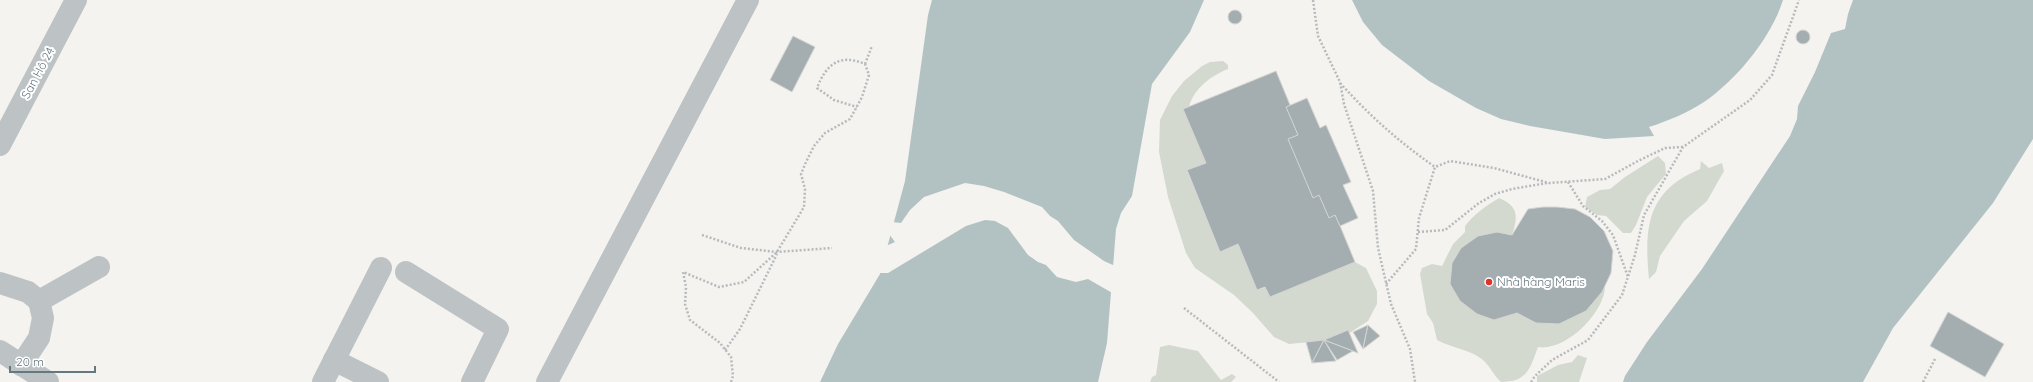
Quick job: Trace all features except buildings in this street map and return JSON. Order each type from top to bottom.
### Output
[{"type":"street","name":"San Hô 24","points":[[0,145],[76,0]]},
{"type":"street","points":[[547,382],[748,0]]},
{"type":"street","points":[[40,301],[99,267]]},
{"type":"street","points":[[323,382],[381,268]]},
{"type":"street","points":[[406,272],[498,329],[472,382]]},
{"type":"street","points":[[0,283],[28,292],[40,301],[43,318],[39,338],[21,365]]},
{"type":"street","points":[[0,351],[48,382]]},
{"type":"street","points":[[334,360],[378,382]]},
{"type":"path","points":[[1312,0],[1318,36],[1340,82],[1344,104],[1373,191],[1378,248],[1391,304],[1410,349],[1414,382]]},
{"type":"path","points":[[1531,382],[1535,376],[1552,360],[1588,340],[1622,295],[1644,216],[1683,147],[1750,100],[1772,75],[1799,0]]},
{"type":"path","points":[[724,350],[740,329],[777,252],[804,207],[805,189],[802,174],[814,146],[825,133],[850,119],[862,97],[869,75],[865,64],[872,46]]},
{"type":"path","points":[[857,107],[834,100],[817,88],[824,72],[837,61],[855,60],[865,64]]},
{"type":"path","points":[[1340,82],[1373,118],[1405,146],[1435,167]]},
{"type":"path","points":[[1418,232],[1445,230],[1480,203],[1496,194],[1512,189],[1549,183],[1606,179],[1665,148],[1683,147]]},
{"type":"path","points":[[1435,167],[1450,161],[1494,168],[1549,183]]},
{"type":"path","points":[[1386,284],[1416,249],[1420,218],[1435,167]]},
{"type":"path","points":[[1568,181],[1583,206],[1602,221],[1613,235],[1628,277]]},
{"type":"path","points":[[702,235],[742,248],[777,252],[832,248]]},
{"type":"path","points":[[731,382],[733,376],[730,357],[720,343],[690,320],[685,304],[686,287],[683,272],[719,286],[744,282],[777,252]]},
{"type":"path","points":[[1184,308],[1279,382]]},
{"type":"path","points":[[1923,382],[1935,359]]},
{"type":"shaded area","points":[[932,0],[1204,0],[1190,32],[1152,84],[1132,196],[1121,213],[1116,229],[1107,343],[1098,382],[820,382],[838,344],[880,274],[905,181],[928,15]]},
{"type":"shaded area","points":[[1352,0],[1783,0],[1770,29],[1751,57],[1729,82],[1716,93],[1691,110],[1649,127],[1654,136],[1605,139],[1530,126],[1501,119],[1476,108],[1429,81],[1382,45],[1363,22]]},
{"type":"shaded area","points":[[1853,0],[2033,0],[2033,139],[1993,203],[1893,328],[1863,382],[1623,382],[1625,376],[1647,342],[1702,269],[1790,136],[1797,119],[1798,106],[1815,72],[1831,33],[1845,29]]},
{"type":"shaded area","points":[[1223,61],[1228,65],[1228,69],[1215,75],[1199,88],[1191,100],[1189,107],[1184,109],[1206,163],[1187,171],[1220,252],[1238,244],[1257,290],[1355,262],[1366,268],[1377,291],[1377,304],[1368,321],[1348,334],[1332,340],[1289,344],[1274,337],[1253,313],[1234,295],[1195,268],[1186,253],[1168,197],[1159,152],[1160,120],[1172,96],[1184,81],[1202,66],[1210,62]]},
{"type":"shaded area","points":[[1658,156],[1665,163],[1666,174],[1647,197],[1636,225],[1631,233],[1623,233],[1606,216],[1597,215],[1585,207],[1587,197],[1600,190],[1610,189],[1625,177]]},
{"type":"shaded area","points":[[1701,161],[1709,168],[1722,163],[1724,171],[1707,201],[1684,221],[1660,256],[1656,272],[1649,279],[1647,243],[1653,213],[1659,200],[1669,188],[1682,178],[1700,169]]},
{"type":"shaded area","points":[[1499,198],[1506,201],[1513,208],[1515,213],[1516,217],[1512,235],[1497,232],[1478,236],[1461,248],[1452,263],[1450,284],[1477,314],[1494,320],[1517,313],[1536,323],[1559,324],[1586,311],[1605,285],[1604,296],[1599,307],[1582,328],[1571,337],[1560,343],[1549,347],[1538,347],[1530,368],[1522,377],[1517,380],[1501,382],[1485,362],[1478,356],[1437,340],[1433,323],[1427,314],[1420,274],[1422,268],[1432,264],[1442,266],[1453,244],[1465,232],[1465,226],[1480,210]]},
{"type":"shaded area","points":[[1169,345],[1198,351],[1221,380],[1232,374],[1236,377],[1231,382],[1150,382],[1152,377],[1156,375],[1160,347]]},
{"type":"shaded area","points":[[1578,355],[1587,358],[1579,382],[1537,382],[1537,376],[1558,365],[1572,362]]},
{"type":"pier","points":[[965,183],[984,186],[1004,192],[1042,207],[1050,216],[1058,221],[1074,240],[1104,261],[1115,266],[1114,294],[1088,279],[1076,282],[1057,277],[1046,265],[1038,262],[1028,255],[1008,228],[995,221],[985,220],[966,226],[888,273],[879,273],[886,246],[895,242],[889,234],[892,222],[901,223],[910,210],[924,197]]},
{"type":"place","name":"Nhà hàng Maris","points":[[1489,282]]}]
